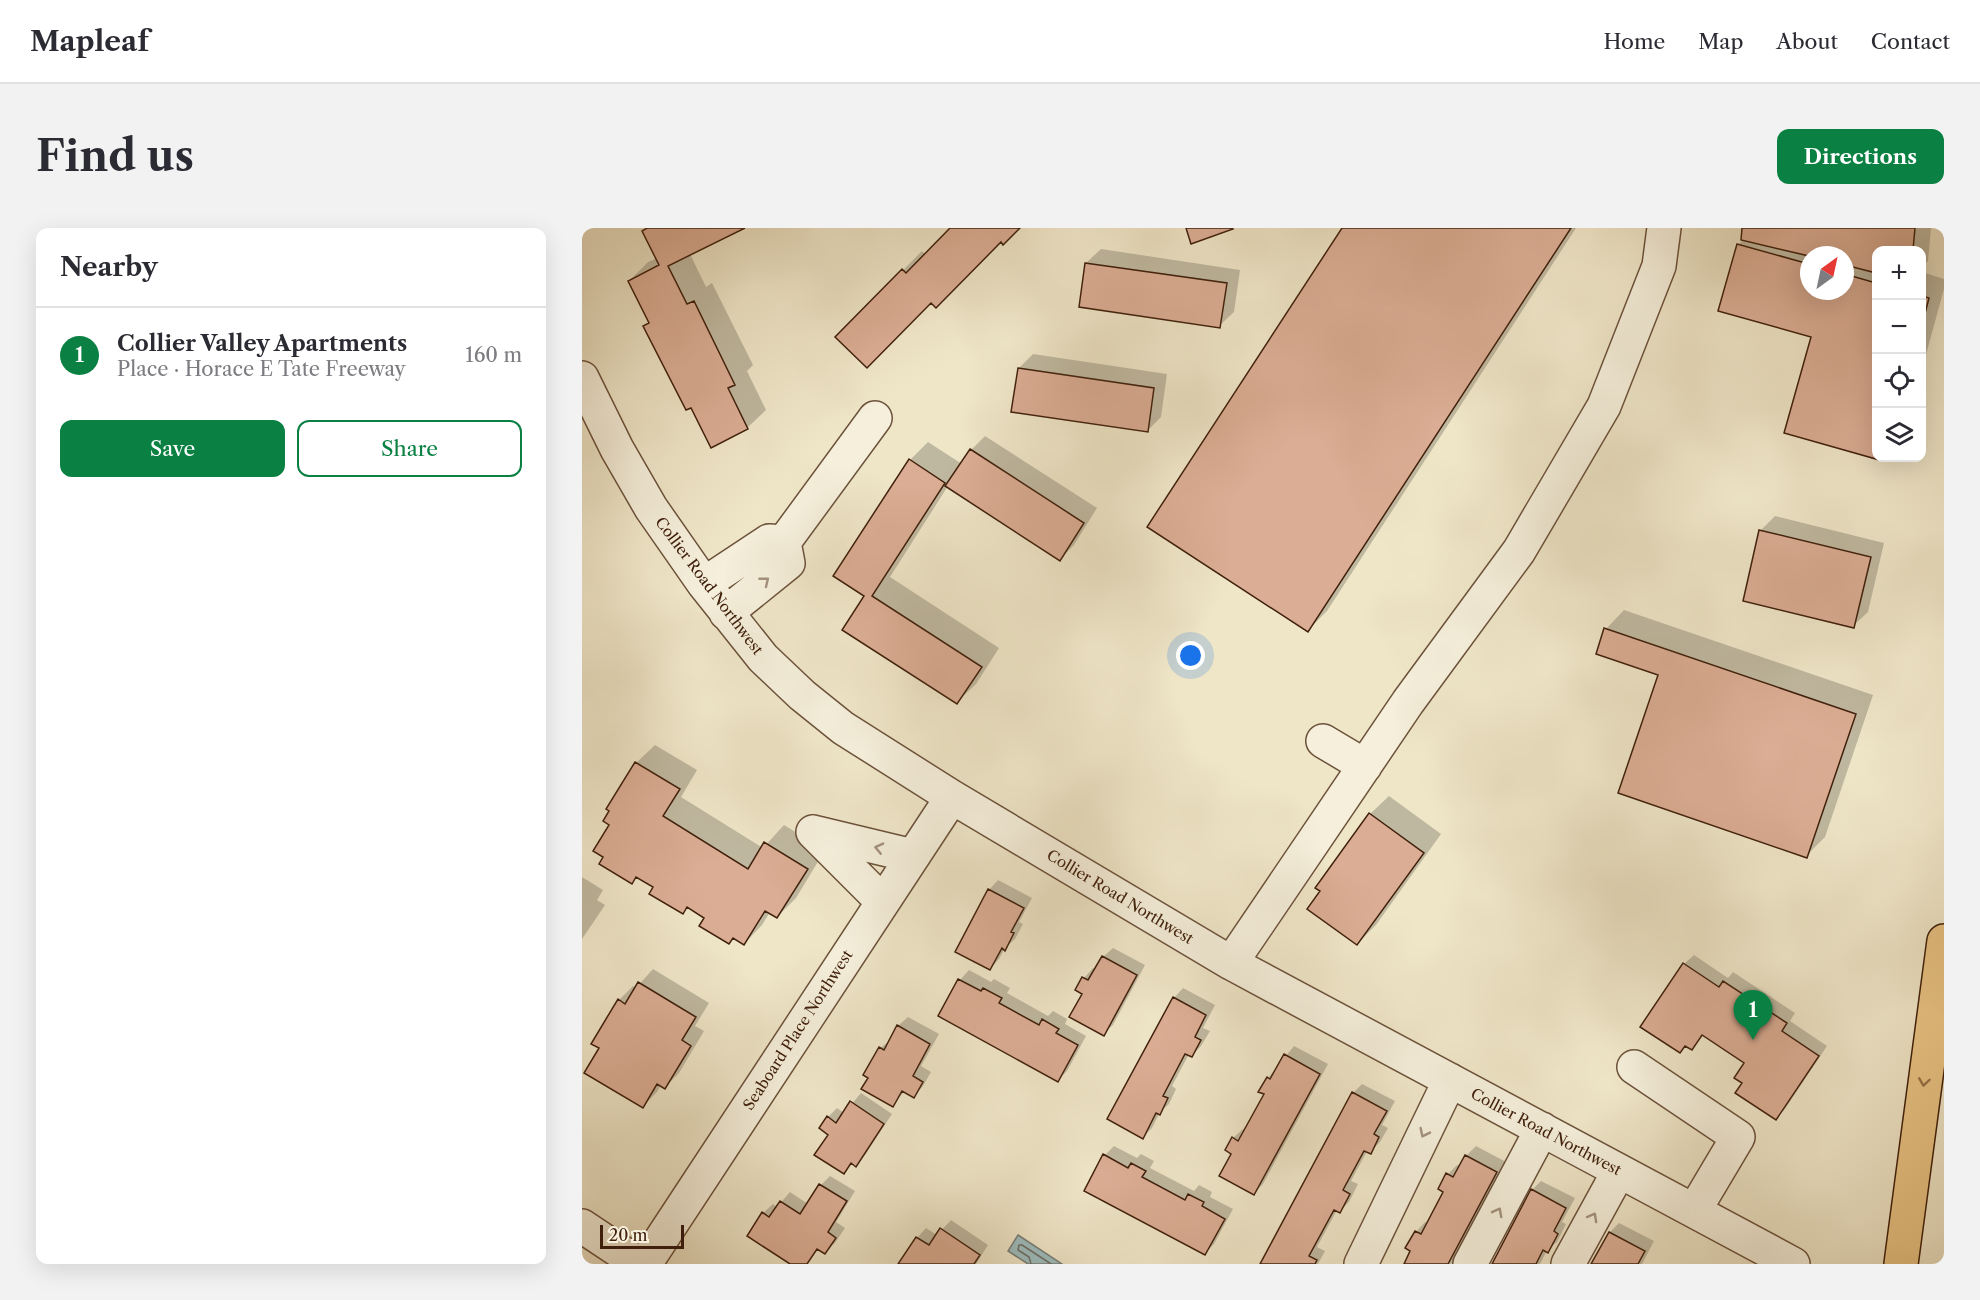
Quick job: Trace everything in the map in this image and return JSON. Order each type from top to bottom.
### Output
[{"type":"highway","points":[[1901,1264],[1944,941]]},
{"type":"street","points":[[1231,963],[1418,688],[1519,551],[1604,406],[1659,266],[1664,228]]},
{"type":"street","name":"Collier Road Northwest","points":[[582,378],[617,449],[651,508],[704,584],[763,658],[801,695],[843,728],[952,798],[1231,963],[1793,1264]]},
{"type":"street","points":[[726,613],[788,563],[784,542],[875,418]]},
{"type":"street","points":[[704,584],[769,541],[784,542]]},
{"type":"street","points":[[1323,741],[1365,766]]},
{"type":"street","name":"Seaboard Place Northwest","points":[[645,1264],[952,798]]},
{"type":"street","points":[[883,902],[813,832],[913,856]]},
{"type":"street","points":[[1634,1067],[1738,1137],[1694,1211]]},
{"type":"street","points":[[1361,1264],[1450,1080]]},
{"type":"street","points":[[1470,1264],[1542,1129]]},
{"type":"street","points":[[1568,1264],[1619,1171]]},
{"type":"street","points":[[582,1226],[639,1264]]},
{"type":"water","points":[[1018,1235],[1062,1264],[1028,1264],[1008,1251]]},
{"type":"building","points":[[647,228],[745,228],[668,266],[687,304],[694,301],[735,385],[728,388],[748,429],[711,448],[691,408],[686,410],[643,326],[649,323],[628,281],[659,265],[642,231]]},
{"type":"building","points":[[950,228],[1020,228],[1003,245],[1001,242],[936,308],[931,303],[867,368],[835,337],[902,269],[906,273]]},
{"type":"building","points":[[1186,228],[1232,228],[1233,229],[1191,244]]},
{"type":"building","points":[[1342,228],[1571,228],[1308,632],[1147,527]]},
{"type":"building","points":[[1742,228],[1915,228],[1913,246],[1872,246],[1872,272],[1854,267],[1854,246],[1800,246],[1800,254],[1741,240]]},
{"type":"building","points":[[1737,244],[1800,262],[1800,300],[1854,300],[1854,277],[1872,282],[1872,458],[1784,433],[1811,337],[1718,311]]},
{"type":"building","points":[[1085,263],[1227,283],[1220,328],[1079,307]]},
{"type":"building","points":[[1018,368],[1154,388],[1148,432],[1011,412]]},
{"type":"building","points":[[970,449],[1084,523],[1060,561],[945,486]]},
{"type":"building","points":[[909,459],[945,483],[872,596],[982,667],[957,704],[842,630],[864,596],[833,576]]},
{"type":"building","points":[[1759,530],[1871,557],[1854,628],[1743,601]]},
{"type":"building","points":[[1604,628],[1856,714],[1807,858],[1618,793],[1658,675],[1596,654]]},
{"type":"building","points":[[635,762],[680,789],[663,816],[748,869],[764,842],[808,869],[777,918],[765,911],[744,945],[733,938],[729,944],[699,926],[704,918],[687,907],[683,914],[649,894],[653,887],[636,877],[632,884],[599,864],[603,857],[593,851],[609,825],[603,821],[609,811],[606,809]]},
{"type":"building","points":[[1369,813],[1424,853],[1357,945],[1307,909],[1320,891],[1315,888]]},
{"type":"building","points":[[988,889],[1024,908],[1011,932],[1014,933],[1005,951],[1002,948],[990,970],[955,952]]},
{"type":"building","points":[[1102,956],[1137,975],[1104,1036],[1069,1017],[1082,994],[1075,990],[1082,977],[1088,980]]},
{"type":"building","points":[[1683,963],[1719,987],[1723,981],[1787,1023],[1782,1031],[1819,1056],[1776,1120],[1735,1093],[1742,1083],[1734,1078],[1744,1063],[1702,1035],[1692,1050],[1685,1046],[1680,1053],[1640,1027]]},
{"type":"building","points":[[958,979],[981,991],[983,988],[1002,998],[999,1003],[1039,1025],[1042,1019],[1059,1029],[1056,1033],[1078,1045],[1058,1082],[938,1016]]},
{"type":"building","points":[[638,982],[696,1017],[682,1040],[691,1046],[665,1089],[657,1084],[643,1108],[584,1073],[599,1048],[591,1044],[618,999],[625,1004]]},
{"type":"building","points":[[1173,997],[1206,1015],[1195,1037],[1201,1040],[1192,1057],[1185,1054],[1163,1096],[1168,1098],[1160,1115],[1156,1113],[1143,1139],[1107,1119]]},
{"type":"building","points":[[897,1025],[930,1044],[913,1076],[923,1082],[914,1098],[902,1091],[893,1107],[861,1089],[868,1078],[863,1075],[879,1047],[884,1050]]},
{"type":"building","points":[[1284,1054],[1320,1074],[1254,1195],[1219,1176],[1231,1154],[1225,1150],[1232,1137],[1238,1141],[1264,1094],[1258,1092],[1267,1077],[1270,1079]]},
{"type":"building","points":[[1352,1092],[1387,1111],[1374,1134],[1379,1137],[1371,1154],[1364,1151],[1343,1190],[1350,1194],[1340,1213],[1334,1210],[1309,1256],[1317,1260],[1315,1264],[1260,1264]]},
{"type":"building","points":[[850,1101],[884,1124],[856,1167],[851,1163],[844,1174],[814,1155],[828,1135],[819,1128],[827,1116],[836,1123]]},
{"type":"building","points":[[1103,1154],[1128,1168],[1131,1163],[1146,1171],[1142,1177],[1185,1200],[1188,1194],[1204,1202],[1202,1206],[1225,1219],[1205,1255],[1084,1191]]},
{"type":"building","points":[[1465,1155],[1497,1172],[1448,1264],[1404,1264],[1410,1251],[1405,1248],[1415,1231],[1421,1234],[1443,1192],[1438,1189],[1446,1173],[1453,1177]]},
{"type":"building","points":[[819,1184],[847,1201],[828,1232],[836,1238],[825,1254],[817,1249],[807,1264],[790,1264],[747,1236],[762,1212],[769,1217],[780,1201],[800,1214]]},
{"type":"building","points":[[1531,1189],[1566,1208],[1554,1231],[1558,1234],[1548,1253],[1543,1250],[1536,1264],[1492,1264]]},
{"type":"building","points":[[940,1228],[980,1255],[974,1264],[898,1264],[916,1237],[929,1245]]},
{"type":"building","points":[[1609,1232],[1645,1251],[1638,1264],[1591,1264]]},
{"type":"place","name":"Collier Valley Apartments","points":[[1753,1040]]}]
